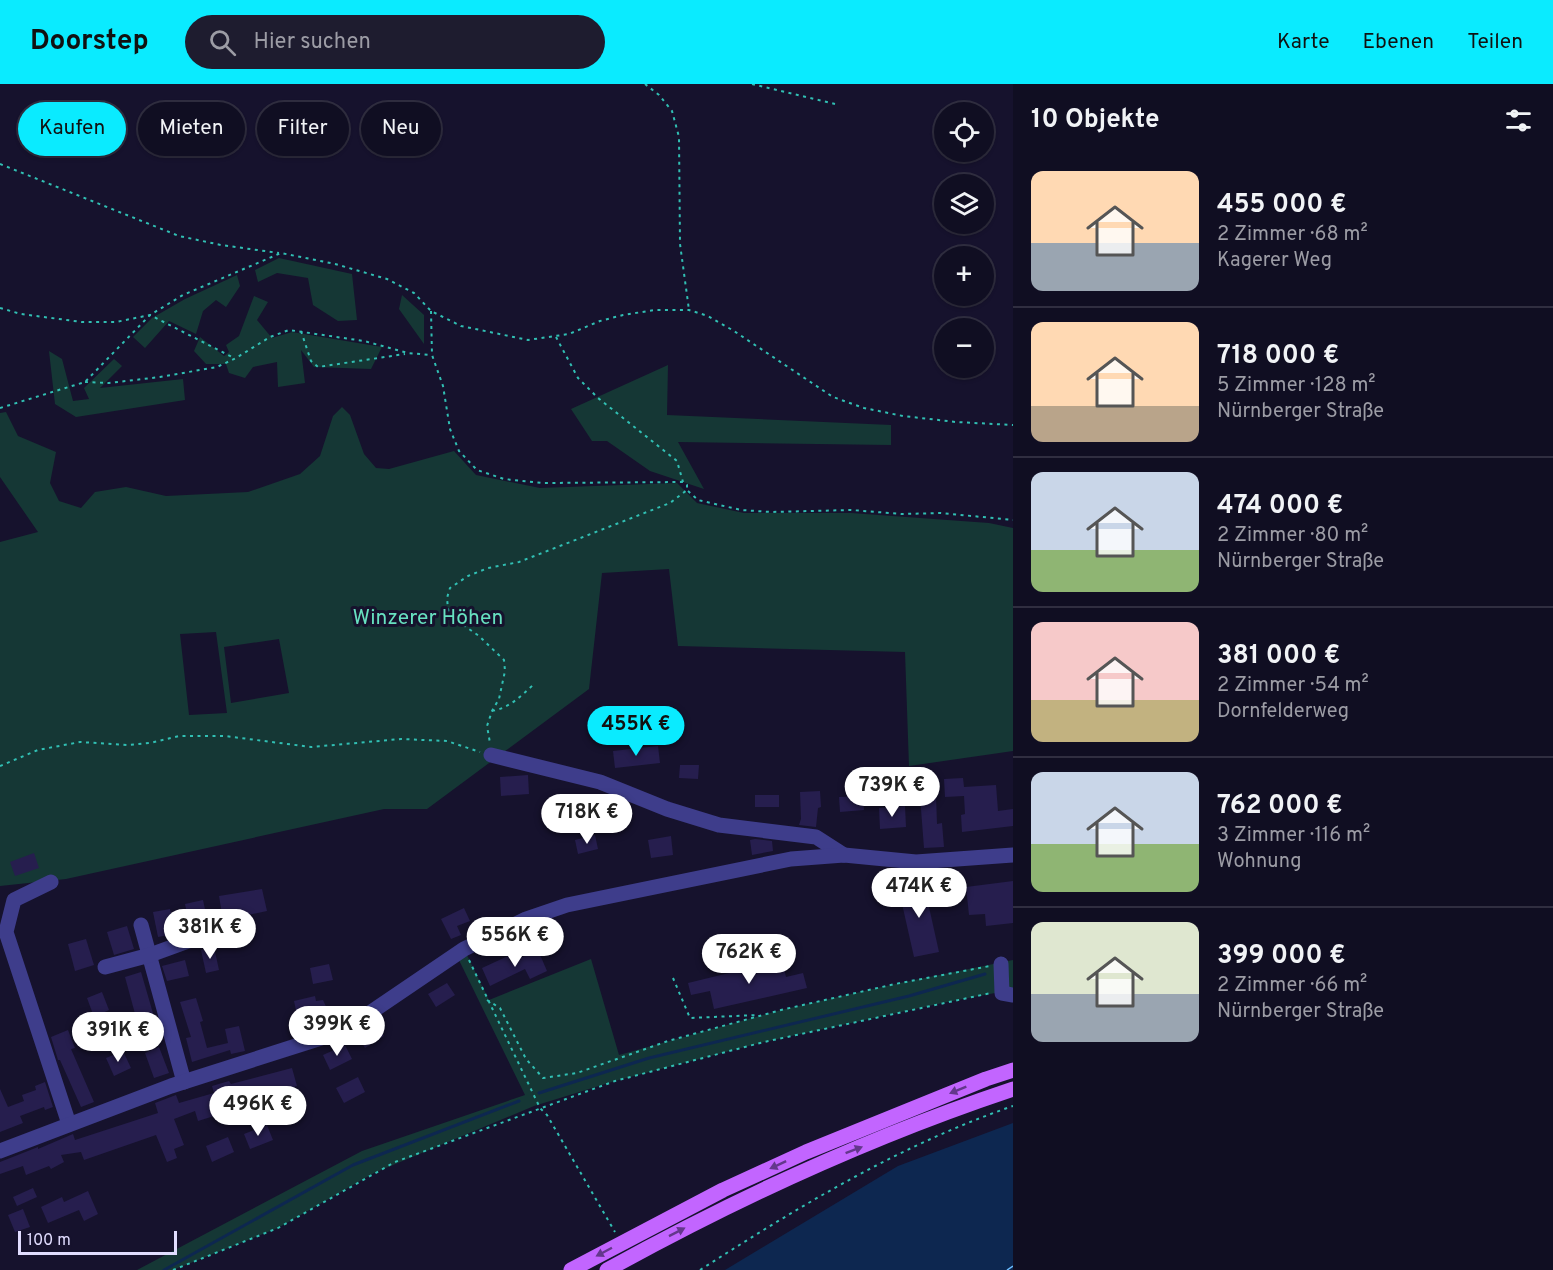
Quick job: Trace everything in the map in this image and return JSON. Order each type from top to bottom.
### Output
[{"type":"main road","points":[[571,1270],[723,1190],[806,1152],[1013,1070]]},
{"type":"main road","points":[[607,1270],[728,1206],[813,1166],[1013,1089]]},
{"type":"street","points":[[491,755],[600,782],[667,809],[719,825],[816,837],[844,855]]},
{"type":"street","points":[[0,1151],[184,1082],[321,1038],[355,1023],[464,949],[526,919],[567,905],[791,859],[844,855],[916,862],[1013,855]]},
{"type":"street","points":[[51,882],[14,900],[6,932],[69,1124]]},
{"type":"street","points":[[141,925],[184,1082]]},
{"type":"street","points":[[105,967],[213,932]]},
{"type":"street","points":[[1001,963],[1008,994]]},
{"type":"path","points":[[645,84],[659,95],[672,111],[679,137],[680,244],[690,310]]},
{"type":"path","points":[[752,84],[835,104]]},
{"type":"path","points":[[0,164],[179,236],[335,264],[387,279],[414,293],[432,311],[462,326],[528,340],[556,337],[623,315],[655,310],[690,310],[708,316],[734,331],[833,397],[864,408],[903,416],[1013,425]]},
{"type":"path","points":[[85,382],[150,315],[183,295],[281,253]]},
{"type":"path","points":[[0,308],[21,314],[82,322],[116,322],[150,315],[236,358]]},
{"type":"path","points":[[432,311],[432,355],[443,386],[450,429],[459,451],[477,470],[504,479],[543,483],[683,482]]},
{"type":"path","points":[[0,408],[85,382],[159,377],[217,367],[270,337],[288,330],[364,340],[408,353],[432,355]]},
{"type":"path","points":[[301,330],[311,361],[318,367],[408,353]]},
{"type":"path","points":[[556,337],[578,378],[598,398],[677,461],[687,490],[698,500],[741,510],[771,512],[851,510],[902,514],[941,513],[1013,520]]},
{"type":"path","points":[[0,766],[38,750],[80,742],[127,745],[150,743],[179,736],[225,736],[311,747],[400,740],[447,741],[491,755],[487,726],[499,699],[505,671],[504,660],[479,636],[459,622],[448,609],[447,598],[450,588],[488,567],[519,562],[670,503],[687,490]]},
{"type":"path","points":[[492,711],[502,709],[533,685]]},
{"type":"path","points":[[464,949],[540,1108],[547,1115],[616,1233]]},
{"type":"path","points":[[487,1000],[500,1008],[526,1059],[543,1078],[577,1073],[668,1041],[764,1015],[895,984],[1001,963]]},
{"type":"path","points":[[673,978],[690,1018],[764,1015]]},
{"type":"path","points":[[173,1270],[278,1228],[395,1162],[615,1081],[764,1042],[947,1002],[994,993],[1008,994]]},
{"type":"path","points":[[700,1270],[769,1226],[889,1158],[927,1140],[1013,1106]]},
{"type":"green space","points":[[279,258],[352,274],[357,320],[338,321],[313,305],[308,278],[277,273],[258,282],[255,270]]},
{"type":"green space","points":[[237,275],[240,286],[226,307],[216,300],[203,311],[196,334],[169,321],[145,348],[133,337],[152,318],[185,299]]},
{"type":"green space","points":[[402,295],[424,315],[424,344],[399,309]]},
{"type":"green space","points":[[254,296],[268,302],[257,320],[272,338],[292,332],[382,347],[371,369],[314,367],[301,350],[305,383],[278,387],[277,362],[253,367],[245,378],[229,373],[226,364],[206,364],[194,351],[200,337],[224,356],[229,352],[226,345],[239,336]]},
{"type":"green space","points":[[49,351],[62,359],[73,401],[89,399],[84,388],[114,359],[122,366],[100,388],[183,379],[185,400],[76,417],[55,404]]},
{"type":"green space","points":[[668,365],[667,415],[891,425],[891,445],[678,442],[704,489],[650,471],[607,441],[592,441],[571,409]]},
{"type":"green space","name":"Winzerer Höhen","points":[[342,407],[350,415],[364,454],[376,468],[389,469],[454,451],[476,475],[540,488],[677,483],[697,503],[744,513],[851,513],[989,523],[1013,528],[1013,751],[909,766],[905,652],[678,646],[669,569],[602,573],[589,689],[427,809],[384,809],[66,879],[0,886],[0,542],[38,532],[0,477],[0,413],[6,412],[18,436],[56,452],[50,483],[59,501],[81,508],[95,492],[126,487],[166,496],[248,492],[300,474],[320,456],[333,416]],"holes":[[[216,632],[227,713],[189,715],[180,634]],[[279,639],[289,693],[231,703],[224,647]]]},
{"type":"green space","points":[[464,949],[489,1000],[591,959],[619,1055],[781,1010],[1013,960],[1013,995],[995,993],[947,1002],[764,1042],[615,1081],[534,1106],[374,1173],[278,1228],[173,1270],[137,1270],[362,1151],[525,1095],[456,954]]},
{"type":"water","points":[[1013,1123],[1013,1270],[725,1270],[898,1166]]},
{"type":"building","points":[[658,746],[660,763],[615,768],[613,751]]},
{"type":"building","points":[[680,765],[699,765],[698,779],[679,778]]},
{"type":"building","points":[[528,775],[529,794],[501,796],[500,777]]},
{"type":"building","points":[[963,778],[964,787],[996,785],[998,811],[1013,809],[1013,826],[962,832],[961,815],[965,814],[964,796],[945,797],[944,779]]},
{"type":"building","points":[[820,791],[821,807],[818,808],[816,827],[799,825],[801,819],[800,792]]},
{"type":"building","points":[[755,795],[779,795],[779,807],[755,807]]},
{"type":"building","points":[[936,795],[937,824],[942,823],[944,847],[924,848],[920,796]]},
{"type":"building","points":[[863,796],[864,810],[840,812],[839,797]]},
{"type":"building","points":[[905,806],[906,827],[880,829],[879,808]]},
{"type":"building","points":[[595,835],[598,849],[578,854],[575,840]]},
{"type":"building","points":[[671,836],[673,855],[651,858],[648,840]]},
{"type":"building","points":[[750,840],[772,841],[773,851],[752,855]]},
{"type":"building","points":[[34,853],[39,868],[15,876],[10,862]]},
{"type":"building","points":[[923,880],[939,952],[914,957],[898,886]]},
{"type":"building","points":[[1013,881],[1013,923],[986,926],[985,914],[969,915],[966,887]]},
{"type":"building","points":[[262,889],[267,911],[223,920],[219,896]]},
{"type":"building","points":[[203,900],[208,923],[190,929],[185,904]]},
{"type":"building","points":[[464,908],[470,921],[457,926],[461,935],[451,939],[441,919]]},
{"type":"building","points":[[170,909],[175,934],[158,937],[153,912]]},
{"type":"building","points":[[127,926],[134,949],[114,955],[107,932]]},
{"type":"building","points":[[86,939],[94,965],[75,971],[68,944]]},
{"type":"building","points":[[214,947],[219,970],[206,973],[201,950]]},
{"type":"building","points":[[538,950],[547,971],[530,979],[525,969],[490,986],[482,968],[508,956],[511,962]]},
{"type":"building","points":[[185,960],[189,976],[167,981],[162,966]]},
{"type":"building","points":[[782,960],[786,977],[803,973],[807,988],[714,1009],[710,991],[691,995],[688,983]]},
{"type":"building","points":[[329,964],[333,980],[313,984],[310,968]]},
{"type":"building","points":[[141,972],[157,1027],[140,1032],[125,977]]},
{"type":"building","points":[[447,983],[455,995],[436,1007],[428,994]]},
{"type":"building","points":[[102,992],[109,1010],[94,1017],[87,998]]},
{"type":"building","points":[[315,996],[316,1001],[323,1000],[329,1013],[298,1020],[294,1001]]},
{"type":"building","points":[[196,998],[203,1021],[200,1022],[207,1048],[228,1043],[225,1029],[239,1026],[245,1051],[231,1054],[230,1050],[192,1062],[186,1038],[191,1037],[180,1002]]},
{"type":"building","points":[[375,1021],[384,1036],[365,1048],[356,1033]]},
{"type":"building","points":[[68,1030],[75,1048],[71,1049],[94,1102],[81,1107],[58,1060],[51,1037]]},
{"type":"building","points":[[345,1045],[352,1059],[330,1070],[323,1055]]},
{"type":"building","points":[[159,1047],[169,1073],[154,1078],[145,1053]]},
{"type":"building","points":[[123,1051],[131,1068],[114,1076],[106,1058]]},
{"type":"building","points":[[292,1068],[297,1086],[281,1091],[287,1110],[279,1112],[275,1099],[271,1101],[269,1094],[229,1104],[230,1111],[198,1121],[195,1111],[174,1119],[184,1145],[174,1149],[177,1158],[167,1162],[156,1135],[84,1160],[81,1152],[61,1155],[64,1162],[51,1169],[49,1166],[26,1175],[23,1166],[0,1174],[0,1162],[73,1134],[75,1140],[158,1113],[155,1103],[176,1095],[179,1103],[214,1093],[212,1086],[229,1081],[231,1084]]},
{"type":"building","points":[[358,1077],[365,1092],[344,1103],[336,1088]]},
{"type":"building","points":[[45,1082],[53,1107],[45,1110],[44,1107],[20,1116],[23,1123],[0,1132],[0,1089],[8,1107],[24,1101],[22,1095],[36,1090],[35,1086]]},
{"type":"building","points":[[267,1125],[273,1140],[250,1149],[244,1134]]},
{"type":"building","points":[[228,1137],[234,1152],[212,1162],[206,1146]]},
{"type":"building","points":[[33,1188],[37,1197],[17,1206],[13,1197]]},
{"type":"building","points":[[88,1191],[98,1214],[84,1221],[79,1210],[48,1223],[41,1207],[62,1197],[64,1202]]},
{"type":"building","points":[[23,1209],[30,1227],[15,1232],[8,1215]]},
{"type":"waterway","points":[[539,1093],[649,1058],[909,996],[985,974]]},
{"type":"waterway","points":[[164,1270],[353,1165],[519,1101]]},
{"type":"ferry route","points":[[1007,1270],[1013,1266]]}]
